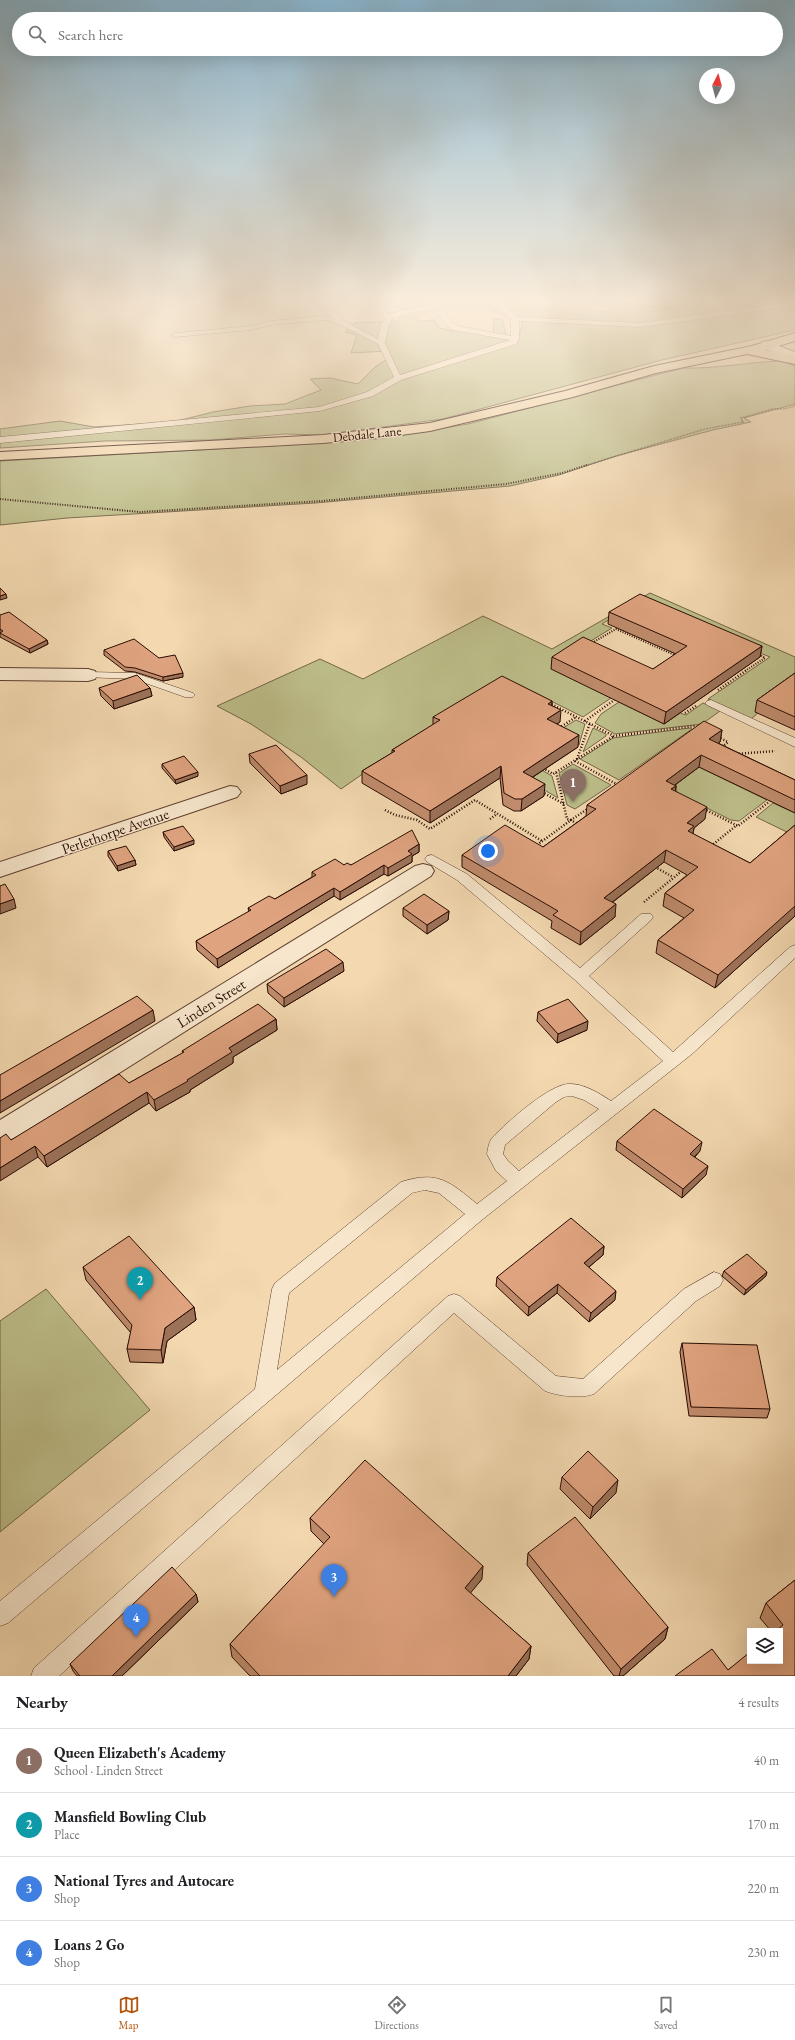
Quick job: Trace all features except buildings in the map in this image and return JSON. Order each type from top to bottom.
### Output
[{"type":"main road","name":"Debdale Lane","points":[[0,456],[379,434],[430,427],[568,394],[614,381]]},
{"type":"street","points":[[0,674],[88,675]]},
{"type":"street","name":"Perlethorpe Avenue","points":[[0,870],[230,792]]},
{"type":"street","name":"Linden Street","points":[[0,1134],[431,864]]},
{"type":"lane","points":[[0,440],[320,409],[370,394],[392,381]]},
{"type":"lane","points":[[88,675],[135,676],[189,695]]},
{"type":"lane","points":[[710,703],[795,743]]},
{"type":"lane","points":[[431,864],[462,878],[580,976],[673,1061]]},
{"type":"lane","points":[[580,976],[646,917]]},
{"type":"lane","points":[[0,1615],[476,1214],[673,1061],[795,950]]},
{"type":"lane","points":[[519,1181],[502,1166],[495,1154],[498,1142],[554,1094],[567,1090],[581,1092],[596,1099],[611,1109]]},
{"type":"lane","points":[[264,1392],[281,1289],[407,1187],[425,1183],[444,1187],[476,1214]]},
{"type":"lane","points":[[42,1676],[454,1302],[552,1385],[587,1388],[690,1295],[714,1280]]},
{"type":"path","points":[[0,499],[140,512],[322,501],[506,484],[562,473],[658,442],[743,422],[741,418],[769,410],[784,409],[795,406]]},
{"type":"path","points":[[586,647],[616,629],[678,657],[673,661]]},
{"type":"path","points":[[716,692],[765,658],[752,652]]},
{"type":"path","points":[[585,721],[620,696]]},
{"type":"path","points":[[548,702],[614,736]]},
{"type":"path","points":[[685,713],[698,705]]},
{"type":"path","points":[[557,729],[576,717]]},
{"type":"path","points":[[576,760],[590,723]]},
{"type":"path","points":[[537,765],[554,774],[614,736],[695,726],[701,729],[695,733]]},
{"type":"path","points":[[714,736],[728,742],[718,751],[722,753]]},
{"type":"path","points":[[733,754],[780,750]]},
{"type":"path","points":[[576,760],[620,786],[614,790]]},
{"type":"path","points":[[556,772],[567,819],[584,828]]},
{"type":"path","points":[[537,789],[564,804]]},
{"type":"path","points":[[385,810],[395,815],[417,820],[430,828],[475,800],[542,841]]},
{"type":"path","points":[[709,848],[770,801]]},
{"type":"path","points":[[536,845],[589,807]]},
{"type":"path","points":[[702,808],[737,826]]},
{"type":"path","points":[[490,819],[497,814]]},
{"type":"path","points":[[653,866],[673,878]]},
{"type":"path","points":[[644,902],[688,866]]},
{"type":"green space","points":[[312,381],[345,381],[358,384],[361,381],[583,381],[443,419],[323,435],[284,434],[211,440],[105,441],[0,448],[0,429],[60,421],[94,427],[173,422],[213,412],[250,406],[285,404],[321,390]]},
{"type":"green space","points":[[632,381],[795,381],[795,404],[744,418],[751,422],[713,430],[616,456],[559,475],[510,486],[315,503],[67,518],[0,525],[0,461],[324,443],[396,436],[468,424]]},
{"type":"green space","points":[[650,593],[795,657],[795,683],[755,712],[758,713],[751,719],[708,699],[770,657],[740,645],[610,619],[602,624],[612,628],[581,647],[611,698],[583,717],[515,683],[364,773],[341,789],[301,757],[251,724],[217,706],[320,659],[363,679],[483,616],[552,649]]},
{"type":"green space","points":[[619,702],[664,724],[680,713],[686,715],[703,703],[720,711],[702,724],[615,734],[595,723],[601,714]]},
{"type":"green space","points":[[576,720],[585,724],[579,745],[575,746],[553,734]]},
{"type":"green space","points":[[593,728],[606,734],[606,736],[583,752]]},
{"type":"green space","points":[[690,728],[692,729],[619,780],[580,759],[613,738]]},
{"type":"green space","points":[[573,764],[611,785],[575,809],[567,805],[559,773]]},
{"type":"green space","points":[[699,767],[767,800],[739,821],[731,820],[677,793],[676,784]]},
{"type":"green space","points":[[538,768],[552,776],[558,798],[522,777]]},
{"type":"green space","points":[[773,803],[795,813],[795,836],[756,817]]},
{"type":"green space","points":[[46,1289],[150,1410],[0,1532],[0,1321]]},
{"type":"place","name":"Queen Elizabeth's Academy","points":[[573,802]]},
{"type":"place","name":"Mansfield Bowling Club","points":[[140,1300]]},
{"type":"place","name":"National Tyres and Autocare","points":[[334,1597]]},
{"type":"place","name":"Loans 2 Go","points":[[136,1637]]}]
